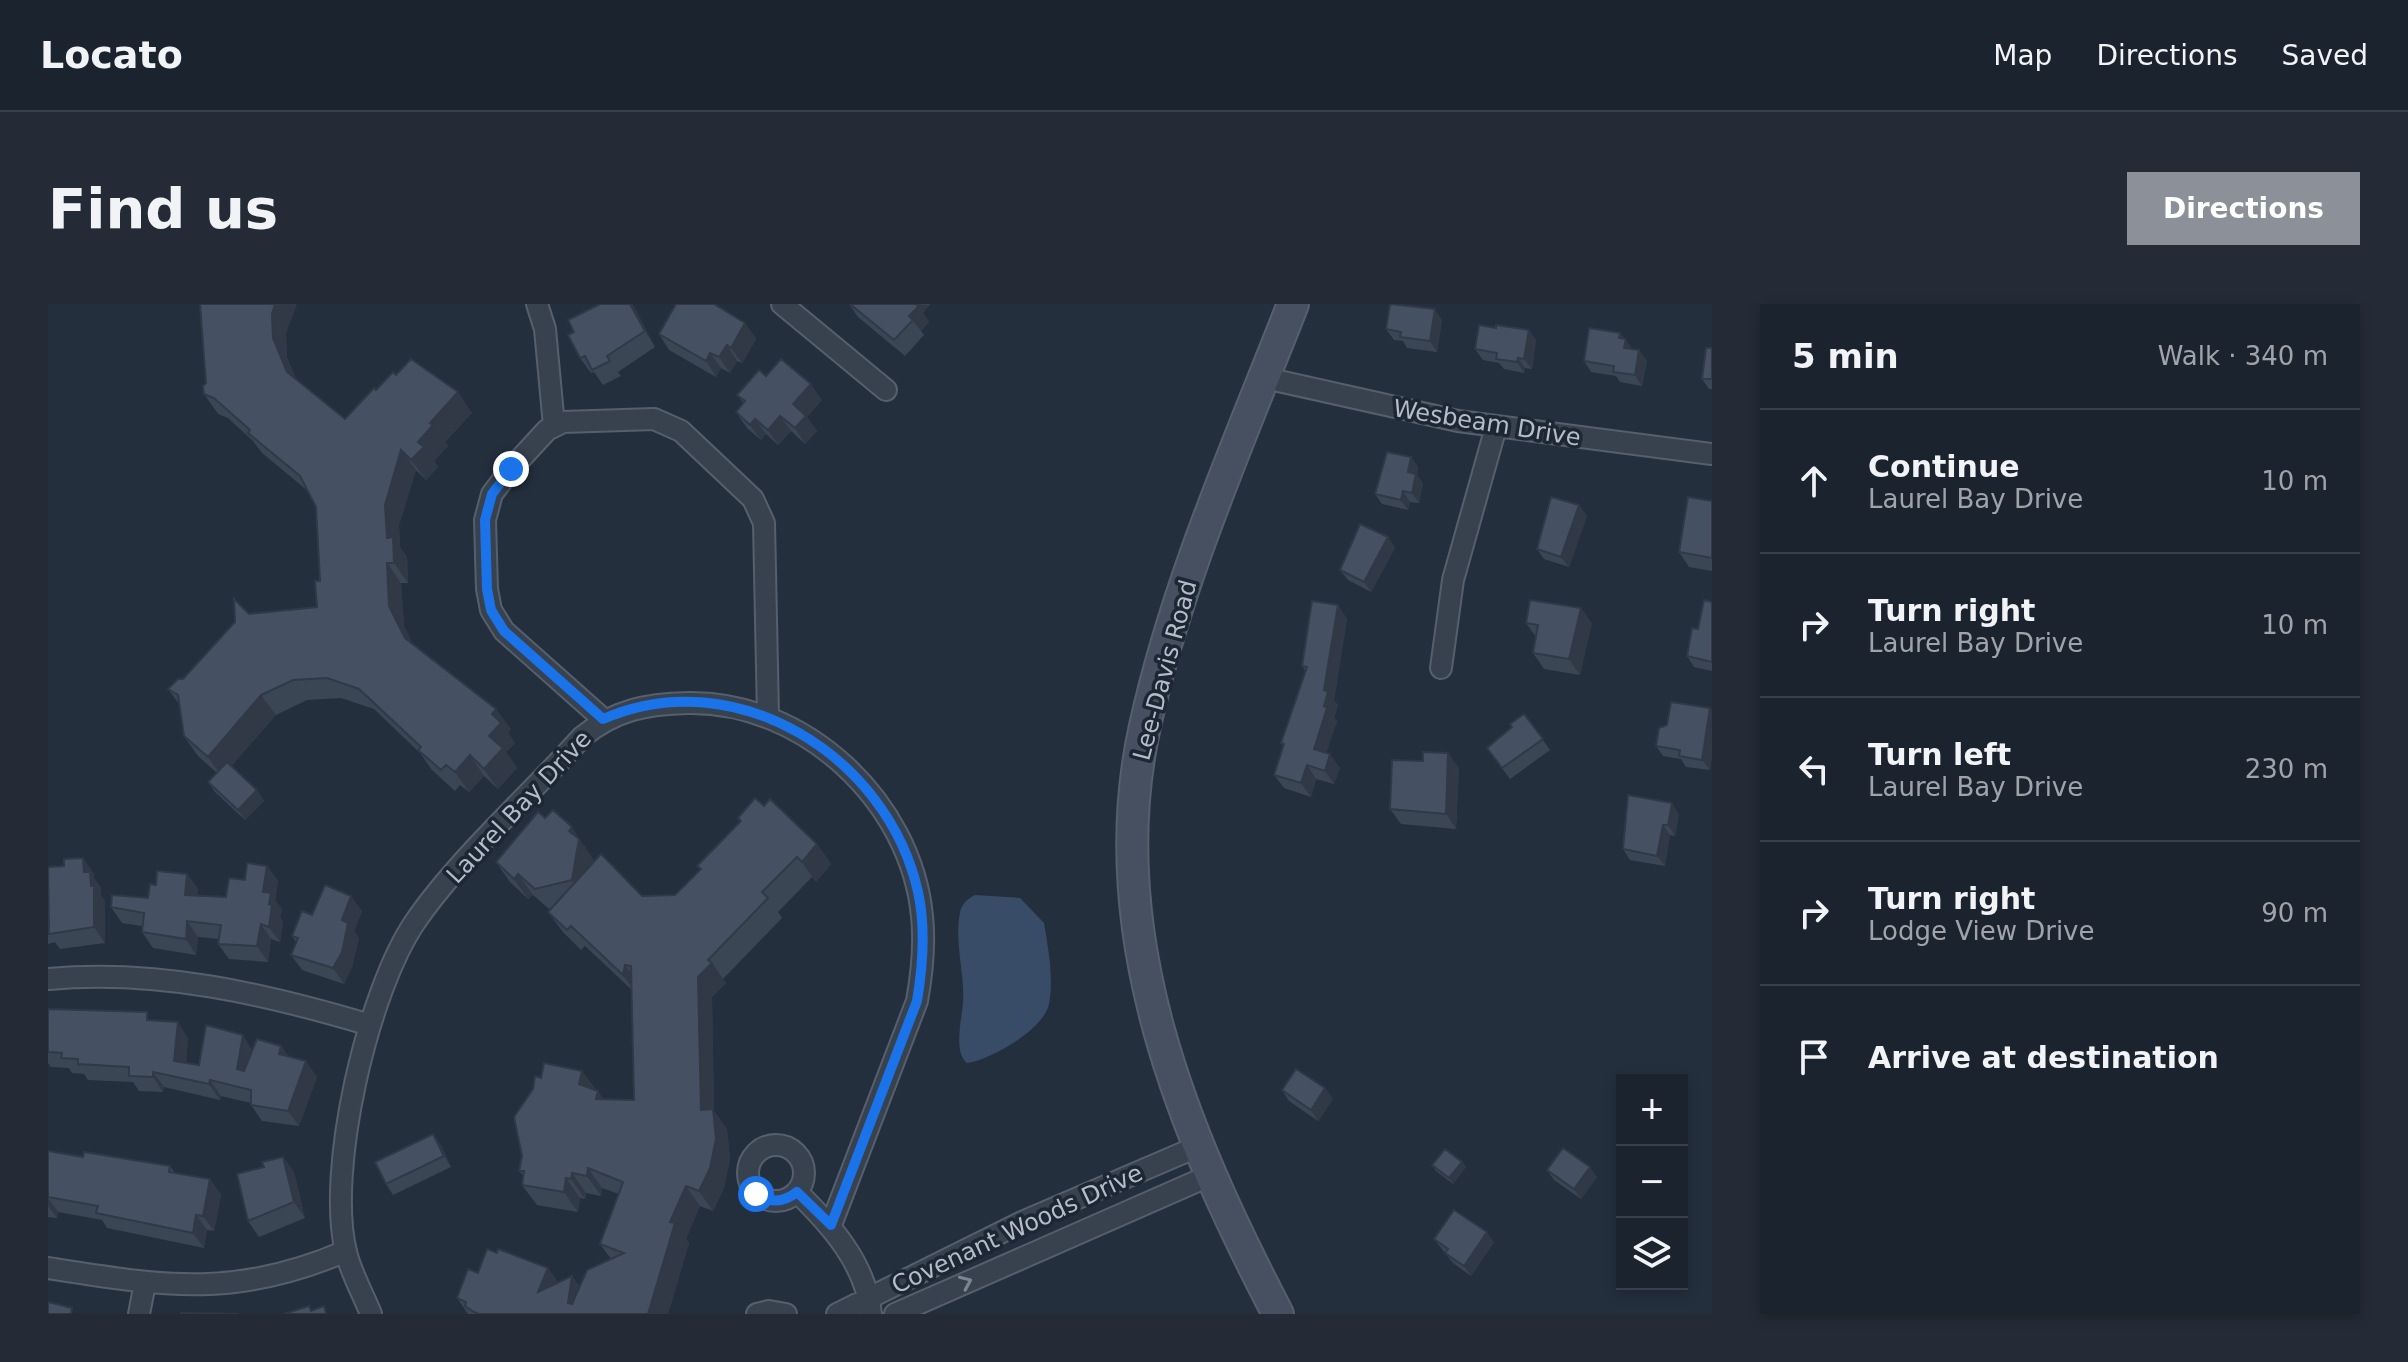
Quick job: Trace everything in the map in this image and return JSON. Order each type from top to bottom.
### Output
[{"type":"main road","name":"Lee-Davis Road","points":[[1278,1314],[1211,1175],[1167,1063],[1139,945],[1133,882],[1134,814],[1144,727],[1167,640],[1293,304]]},
{"type":"street","points":[[782,304],[886,390]]},
{"type":"street","points":[[539,305],[545,329],[554,426]]},
{"type":"street","name":"Wesbeam Drive","points":[[1265,378],[1361,402],[1496,427],[1712,454]]},
{"type":"street","points":[[603,719],[504,631],[488,600],[485,520],[489,503],[511,469],[554,426],[573,421],[663,421],[681,431],[753,499],[764,523],[768,716]]},
{"type":"street","points":[[1441,668],[1453,580],[1496,427]]},
{"type":"street","name":"Laurel Bay Drive","points":[[371,1314],[346,1251],[341,1206],[344,1158],[351,1106],[370,1025],[407,934],[433,898],[582,737],[603,719],[629,708],[665,703],[735,705],[768,716],[823,748],[855,775],[879,804],[909,862],[922,916],[921,975],[917,1001],[831,1225]]},
{"type":"street","points":[[48,979],[113,979],[222,987],[279,998],[370,1025]]},
{"type":"street","name":"Covenant Woods Drive","points":[[837,1314],[870,1306],[1022,1222],[1199,1146]]},
{"type":"street","name":"Covenant Woods Drive","points":[[895,1314],[1211,1175]]},
{"type":"street","points":[[797,1192],[831,1225],[859,1270],[870,1306]]},
{"type":"street","points":[[48,1268],[145,1283],[186,1285],[267,1280],[302,1270],[346,1251]]},
{"type":"street","points":[[139,1314],[145,1283]]},
{"type":"street","points":[[757,1314],[769,1311],[786,1314]]},
{"type":"water","points":[[975,895],[1020,898],[1044,923],[1051,984],[1045,1014],[1027,1033],[1002,1050],[967,1063],[959,1043],[963,991],[958,924],[963,905]]},
{"type":"building","points":[[200,304],[275,304],[272,314],[273,338],[287,372],[345,419],[374,388],[376,390],[393,372],[396,375],[411,359],[458,392],[430,423],[433,425],[418,442],[424,447],[411,460],[401,450],[385,505],[387,538],[393,537],[394,563],[387,563],[389,606],[405,638],[496,709],[492,714],[501,723],[489,736],[503,748],[484,769],[470,755],[455,772],[446,765],[441,770],[359,689],[327,678],[293,680],[261,695],[208,757],[184,736],[178,695],[168,689],[178,679],[183,679],[235,622],[234,599],[249,614],[317,607],[315,581],[320,581],[316,507],[300,476],[248,433],[250,430],[214,398],[204,394],[203,386],[206,383]]},
{"type":"building","points":[[600,304],[630,304],[645,331],[607,356],[610,361],[592,370],[585,356],[580,358],[568,335],[574,332],[568,320]]},
{"type":"building","points":[[676,304],[714,304],[745,323],[731,348],[727,345],[719,357],[710,353],[706,361],[659,334]]},
{"type":"building","points":[[850,304],[916,304],[918,307],[909,316],[913,320],[894,340]]},
{"type":"building","points":[[1390,304],[1435,309],[1430,341],[1400,337],[1401,332],[1386,329]]},
{"type":"building","points":[[1479,325],[1529,330],[1524,359],[1518,358],[1517,362],[1496,359],[1497,353],[1475,349]]},
{"type":"building","points":[[1589,328],[1620,333],[1619,338],[1626,339],[1624,348],[1639,350],[1635,375],[1613,372],[1614,366],[1584,361]]},
{"type":"building","points":[[1706,348],[1712,348],[1712,379],[1702,379]]},
{"type":"building","points":[[781,359],[811,384],[793,404],[806,416],[795,428],[780,416],[768,430],[755,419],[750,425],[736,412],[745,401],[737,395],[759,370],[766,376]]},
{"type":"building","points":[[1387,452],[1411,457],[1408,472],[1416,474],[1412,493],[1403,491],[1401,500],[1375,494]]},
{"type":"building","points":[[1551,497],[1579,505],[1561,557],[1537,549]]},
{"type":"building","points":[[1688,497],[1712,501],[1712,558],[1679,552]]},
{"type":"building","points":[[1360,524],[1388,537],[1364,582],[1340,570]]},
{"type":"building","points":[[1530,600],[1581,608],[1569,659],[1533,653],[1538,625],[1526,623]]},
{"type":"building","points":[[1704,600],[1712,602],[1712,662],[1687,656],[1692,628],[1698,629]]},
{"type":"building","points":[[1312,601],[1338,605],[1324,690],[1328,692],[1324,706],[1327,708],[1314,749],[1330,754],[1325,771],[1307,765],[1301,783],[1274,775],[1284,744],[1281,743],[1307,667],[1302,666]]},
{"type":"building","points":[[1671,702],[1710,708],[1702,760],[1679,756],[1680,750],[1656,746],[1659,728],[1667,725]]},
{"type":"building","points":[[1524,714],[1543,739],[1502,768],[1487,748]]},
{"type":"building","points":[[1423,752],[1448,753],[1446,814],[1390,809],[1392,760],[1423,761]]},
{"type":"building","points":[[227,762],[257,790],[238,810],[208,782]]},
{"type":"building","points":[[1628,795],[1672,803],[1668,825],[1663,825],[1657,856],[1623,849]]},
{"type":"building","points":[[755,798],[764,806],[770,799],[817,844],[802,862],[797,857],[762,892],[768,898],[708,960],[712,963],[698,977],[701,1110],[713,1109],[716,1139],[710,1168],[699,1191],[686,1186],[670,1222],[675,1223],[648,1314],[474,1312],[465,1306],[466,1302],[457,1298],[468,1269],[478,1273],[487,1249],[497,1253],[498,1249],[548,1268],[538,1292],[572,1276],[568,1303],[572,1304],[587,1270],[624,1253],[600,1244],[623,1182],[588,1168],[587,1176],[572,1173],[571,1179],[566,1178],[564,1192],[522,1185],[524,1171],[519,1171],[522,1156],[514,1117],[533,1089],[535,1076],[541,1078],[544,1063],[582,1071],[579,1084],[598,1091],[596,1099],[634,1100],[631,966],[625,965],[623,975],[571,926],[567,930],[548,912],[601,854],[642,896],[675,895],[701,869],[697,866],[741,821],[738,818]]},
{"type":"building","points":[[553,810],[572,827],[569,831],[579,839],[572,880],[535,889],[518,874],[514,879],[496,862],[538,812],[545,818]]},
{"type":"building","points":[[83,858],[84,872],[90,872],[91,886],[94,885],[94,927],[49,934],[48,867],[64,866],[64,859]]},
{"type":"building","points":[[247,863],[267,866],[263,892],[271,893],[269,927],[261,924],[257,946],[218,944],[221,925],[187,921],[186,939],[142,932],[144,913],[111,907],[112,895],[148,898],[150,884],[156,885],[157,871],[187,874],[185,895],[226,897],[229,878],[245,880]]},
{"type":"building","points":[[325,885],[351,896],[342,920],[348,923],[342,952],[333,968],[291,955],[298,938],[292,936],[302,911],[312,915]]},
{"type":"building","points":[[48,1009],[147,1012],[147,1020],[178,1022],[174,1061],[199,1065],[206,1025],[243,1035],[237,1069],[244,1071],[257,1039],[281,1046],[279,1054],[306,1061],[288,1111],[251,1105],[251,1090],[210,1080],[209,1084],[153,1072],[153,1077],[129,1076],[129,1067],[78,1064],[78,1059],[61,1058],[62,1053],[48,1052]]},
{"type":"building","points":[[1296,1069],[1325,1088],[1311,1110],[1282,1090]]},
{"type":"building","points":[[433,1134],[444,1156],[386,1184],[375,1162]]},
{"type":"building","points":[[1563,1148],[1590,1167],[1574,1189],[1547,1170]]},
{"type":"building","points":[[1445,1149],[1462,1162],[1449,1178],[1432,1165]]},
{"type":"building","points":[[48,1151],[83,1157],[84,1152],[170,1166],[169,1172],[210,1179],[203,1216],[196,1215],[193,1233],[96,1213],[98,1206],[48,1197]]},
{"type":"building","points":[[283,1157],[294,1202],[248,1221],[237,1174],[264,1167],[262,1162]]},
{"type":"building","points":[[1454,1210],[1487,1232],[1464,1266],[1445,1253],[1448,1249],[1434,1239]]},
{"type":"building","points":[[48,1302],[72,1308],[71,1314],[48,1314]]},
{"type":"building","points":[[309,1306],[311,1311],[324,1306],[326,1314],[284,1314]]},
{"type":"route","points":[[511,469],[492,494],[485,520],[488,600],[504,631],[603,719],[629,708],[665,703],[708,703],[735,705],[765,714],[789,727],[823,748],[855,775],[879,804],[909,862],[922,916],[923,946],[917,1001],[831,1225],[797,1192],[781,1201],[763,1199],[756,1194]]}]
